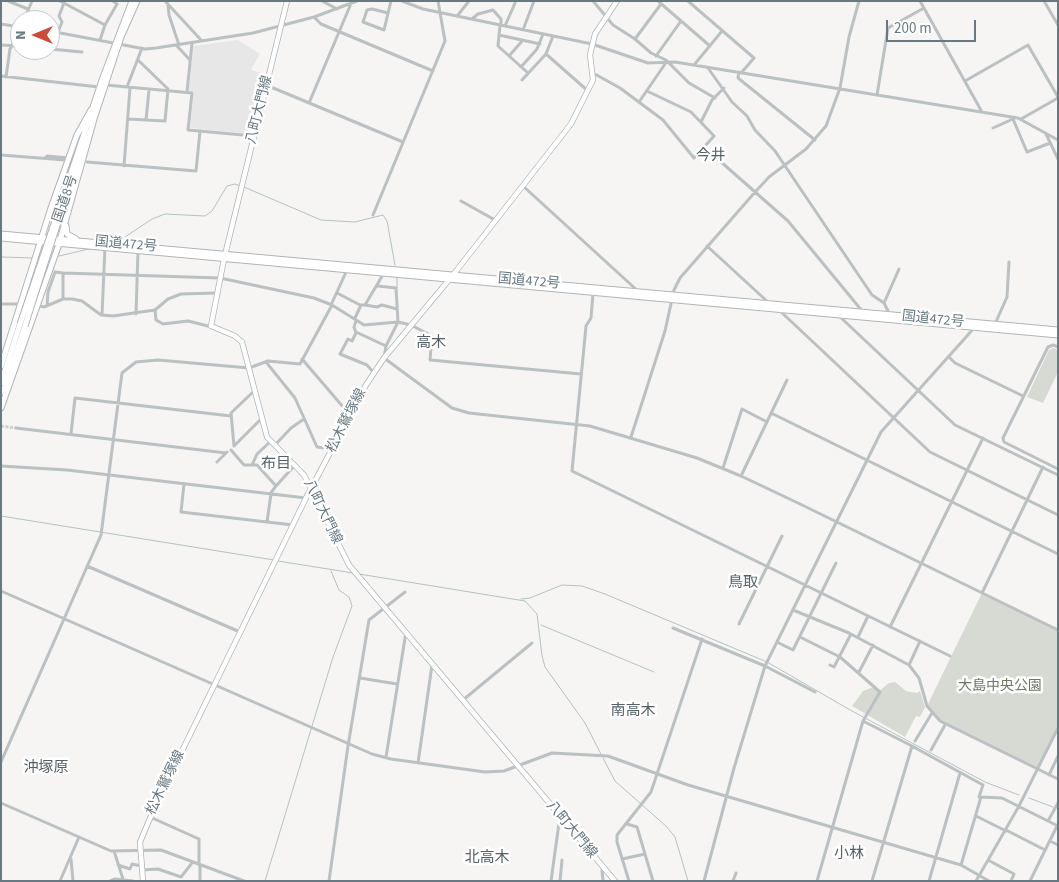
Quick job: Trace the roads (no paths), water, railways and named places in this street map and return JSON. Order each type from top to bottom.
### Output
[{"type":"highway","name":"国道8号","points":[[58,216],[106,85],[117,44],[132,1]]},
{"type":"highway","name":"国道8号","points":[[1,399],[91,110],[117,44],[137,1]]},
{"type":"highway","points":[[1,366],[67,159],[91,110]]},
{"type":"highway","points":[[1,408],[68,218],[94,119]]},
{"type":"highway","points":[[68,218],[67,234],[78,240]]},
{"type":"highway","name":"国道472号","points":[[1,234],[105,248],[224,256],[594,292],[770,304],[890,315],[1058,335]]},
{"type":"highway","name":"国道472号","points":[[1,238],[26,241],[41,240]]},
{"type":"highway","name":"国道472号","points":[[60,241],[78,240],[347,270],[639,292],[777,309],[976,326],[995,325],[1058,330]]},
{"type":"highway","points":[[26,241],[34,246],[36,256]]},
{"type":"highway","name":"国道8号","points":[[1,383],[23,325]]},
{"type":"main road","name":"八町大門線","points":[[287,1],[224,256],[211,318],[212,327],[239,338],[245,349],[267,437],[296,465],[312,489],[349,565],[614,881]]},
{"type":"main road","name":"松木鷲塚線","points":[[144,881],[141,868],[141,836],[272,565],[350,415],[384,358],[451,277],[571,124],[588,91],[593,73],[590,55],[595,34],[617,1]]},
{"type":"street","points":[[8,1],[28,9],[32,1]]},
{"type":"street","points":[[100,40],[105,25],[117,4],[113,1]]},
{"type":"street","points":[[388,13],[372,9],[367,10],[362,22],[382,31],[384,30],[391,1]]},
{"type":"street","points":[[402,1],[439,12],[592,44],[638,60],[694,65],[740,72],[1020,119],[1058,140]]},
{"type":"street","points":[[373,216],[445,41],[438,1]]},
{"type":"street","points":[[458,15],[469,1]]},
{"type":"street","points":[[523,30],[534,1]]},
{"type":"street","points":[[593,1],[613,25],[635,39],[656,56],[666,60],[666,64],[689,84],[715,98]]},
{"type":"street","points":[[688,1],[754,58],[740,72],[738,78],[814,140]]},
{"type":"street","points":[[630,437],[665,331],[672,297],[680,278],[756,191],[814,140],[833,111],[840,88],[849,37],[859,1]]},
{"type":"street","points":[[920,1],[983,112]]},
{"type":"street","points":[[1044,1],[1058,25]]},
{"type":"street","points":[[62,2],[105,25]]},
{"type":"street","points":[[325,2],[337,9]]},
{"type":"street","points":[[60,32],[142,48],[178,45],[281,26],[314,17],[354,2]]},
{"type":"street","points":[[309,103],[348,8],[354,2]]},
{"type":"street","points":[[635,39],[659,2],[710,46]]},
{"type":"street","points":[[167,3],[202,41]]},
{"type":"street","points":[[167,3],[178,45],[191,60]]},
{"type":"street","points":[[515,3],[502,25],[498,46],[528,73]]},
{"type":"street","points":[[877,95],[888,28],[924,8]]},
{"type":"street","points":[[473,18],[478,14],[493,10],[501,19],[502,25]]},
{"type":"street","points":[[314,17],[321,24],[433,71]]},
{"type":"street","points":[[656,56],[681,22]]},
{"type":"street","points":[[694,65],[722,31]]},
{"type":"street","points":[[521,67],[540,44],[543,34]]},
{"type":"street","points":[[499,35],[540,44]]},
{"type":"street","points":[[522,80],[546,54],[553,36]]},
{"type":"street","points":[[509,56],[523,40]]},
{"type":"street","points":[[187,92],[192,43]]},
{"type":"street","points":[[965,81],[1028,45],[1058,97],[1020,119]]},
{"type":"street","points":[[124,166],[128,119],[128,87],[142,48]]},
{"type":"street","points":[[60,50],[82,52]]},
{"type":"street","points":[[6,77],[10,52]]},
{"type":"street","points":[[546,54],[588,91]]},
{"type":"street","points":[[128,119],[165,122],[168,91],[138,60]]},
{"type":"street","points":[[639,102],[666,64]]},
{"type":"street","points":[[708,68],[724,88],[732,102],[747,116],[755,130],[786,165],[872,296],[884,304],[890,315]]},
{"type":"street","points":[[593,73],[620,88],[663,120],[694,158],[714,136],[692,112],[647,91]]},
{"type":"street","points":[[1,76],[99,87]]},
{"type":"street","points":[[106,85],[192,93],[188,130],[254,136]]},
{"type":"street","points":[[266,85],[403,142]]},
{"type":"street","points":[[701,122],[715,98],[724,88]]},
{"type":"street","points":[[146,120],[149,90]]},
{"type":"street","points":[[992,128],[1014,119]]},
{"type":"street","points":[[1014,119],[1027,152],[1050,143]]},
{"type":"street","points":[[87,162],[196,172],[200,131]]},
{"type":"street","points":[[1046,133],[1058,159]]},
{"type":"street","points":[[704,147],[788,221],[863,313]]},
{"type":"street","points":[[1,155],[45,158],[47,156],[67,159]]},
{"type":"street","points":[[523,186],[639,292]]},
{"type":"street","points":[[461,201],[495,220]]},
{"type":"street","points":[[707,246],[770,304]]},
{"type":"street","points":[[102,315],[105,248]]},
{"type":"street","points":[[136,314],[138,250]]},
{"type":"street","points":[[995,325],[1007,297],[1009,262]]},
{"type":"street","points":[[884,304],[899,269]]},
{"type":"street","points":[[1,762],[101,535],[116,403],[122,373],[136,362],[158,360],[249,368],[277,360],[300,364],[347,270]]},
{"type":"street","points":[[48,306],[48,292],[55,272],[220,278],[296,293],[331,305],[355,320],[370,326],[398,322],[411,326],[432,336],[430,360],[581,374]]},
{"type":"street","points":[[63,273],[63,299]]},
{"type":"street","points":[[374,372],[367,365],[340,354],[348,339],[352,341],[356,332],[354,327],[355,320],[385,273]]},
{"type":"street","points":[[378,286],[396,288],[398,322],[386,346],[384,358],[452,408],[469,413],[576,424],[630,437],[723,468],[837,521],[1058,630]]},
{"type":"street","points":[[594,292],[591,318],[586,326],[572,471],[950,656]]},
{"type":"street","points":[[1,304],[48,306],[63,299],[82,301],[102,315],[136,314],[155,310],[168,299],[181,294],[217,293]]},
{"type":"street","points":[[336,293],[363,305],[378,308],[382,305],[397,309]]},
{"type":"street","points":[[777,309],[930,452],[1058,515]]},
{"type":"street","points":[[155,310],[156,320],[162,324],[188,321],[212,327]]},
{"type":"street","points":[[837,314],[955,424],[1058,475]]},
{"type":"street","points":[[704,881],[765,666],[881,432],[976,326]]},
{"type":"street","points":[[356,332],[386,346]]},
{"type":"street","points":[[1058,347],[1053,345],[1048,347],[1003,438],[1004,442],[1058,469]]},
{"type":"street","points":[[949,357],[955,363],[1023,396]]},
{"type":"street","points":[[302,358],[350,415]]},
{"type":"street","points":[[266,362],[294,398],[317,448],[333,449]]},
{"type":"street","points":[[741,476],[787,380]]},
{"type":"street","points":[[234,446],[231,413],[255,390]]},
{"type":"street","points":[[71,434],[75,398],[231,416]]},
{"type":"street","points":[[723,468],[742,409],[767,422]]},
{"type":"street","points":[[771,413],[1058,554]]},
{"type":"street","points":[[218,462],[261,419]]},
{"type":"street","points":[[275,445],[291,428],[304,420]]},
{"type":"street","points":[[16,428],[226,453]]},
{"type":"street","points":[[890,626],[982,438]]},
{"type":"street","points":[[252,465],[257,454],[271,441]]},
{"type":"street","points":[[231,450],[244,465],[257,464],[276,486]]},
{"type":"street","points":[[267,522],[271,494],[296,465]]},
{"type":"street","points":[[1,466],[108,475],[306,498]]},
{"type":"street","points":[[982,593],[1043,467]]},
{"type":"street","points":[[184,484],[181,512],[293,525]]},
{"type":"street","points":[[739,624],[782,536]]},
{"type":"street","points":[[777,642],[793,650],[836,563]]},
{"type":"street","points":[[87,566],[240,632]]},
{"type":"street","points":[[1,591],[348,744],[386,758],[485,772],[504,771],[552,753],[572,752],[608,756],[656,774],[728,797],[961,865],[989,881]]},
{"type":"street","points":[[329,881],[348,744],[369,620],[405,592]]},
{"type":"street","points":[[793,610],[858,637],[908,665],[918,678],[927,706],[945,725],[1058,779]]},
{"type":"street","points":[[858,637],[868,616]]},
{"type":"street","points":[[673,628],[765,666],[815,692]]},
{"type":"street","points":[[386,758],[406,632]]},
{"type":"street","points":[[830,665],[834,667],[851,634]]},
{"type":"street","points":[[800,637],[840,657],[880,692],[863,720],[817,881]]},
{"type":"street","points":[[629,881],[616,838],[651,792],[702,639]]},
{"type":"street","points":[[908,665],[920,641]]},
{"type":"street","points":[[463,700],[532,643]]},
{"type":"street","points":[[859,672],[873,645]]},
{"type":"street","points":[[418,763],[432,664]]},
{"type":"street","points":[[360,678],[397,684]]},
{"type":"street","points":[[916,741],[932,713]]},
{"type":"street","points":[[863,720],[983,785],[979,797]]},
{"type":"street","points":[[931,750],[945,725]]},
{"type":"street","points":[[976,881],[1006,831],[1058,728]]},
{"type":"street","points":[[872,881],[912,746]]},
{"type":"street","points":[[1049,775],[1058,756]]},
{"type":"street","points":[[929,881],[960,773]]},
{"type":"street","points":[[961,865],[981,797],[1002,798],[1058,826],[1030,881]]},
{"type":"street","points":[[1,803],[114,851],[161,850],[244,881]]},
{"type":"street","points":[[1048,822],[1058,803]]},
{"type":"street","points":[[976,816],[1045,850]]},
{"type":"street","points":[[150,817],[199,839],[200,881]]},
{"type":"street","points":[[551,881],[559,823],[564,821]]},
{"type":"street","points":[[626,824],[638,828],[653,881]]},
{"type":"street","points":[[60,881],[79,837]]},
{"type":"street","points":[[1050,841],[1058,845]]},
{"type":"street","points":[[114,851],[124,880]]},
{"type":"street","points":[[622,859],[646,854]]},
{"type":"street","points":[[71,858],[72,881]]},
{"type":"street","points":[[560,881],[562,860]]},
{"type":"street","points":[[988,860],[1014,874],[1011,881]]},
{"type":"street","points":[[118,864],[130,869],[132,864],[141,868],[158,869],[180,877],[192,863]]},
{"type":"street","points":[[603,881],[602,870],[604,868]]},
{"type":"street","points":[[733,881],[736,872]]},
{"type":"street","points":[[110,881],[133,881]]},
{"type":"waterway","points":[[113,242],[122,239],[152,219],[165,214],[205,216],[212,211],[227,186],[235,184],[240,186]]},
{"type":"waterway","points":[[244,187],[321,220],[355,222],[383,215],[387,221],[395,265]]},
{"type":"waterway","points":[[55,257],[93,248]]},
{"type":"waterway","points":[[1,257],[34,258]]},
{"type":"waterway","points":[[397,278],[397,288]]},
{"type":"waterway","points":[[1,516],[274,560]]},
{"type":"waterway","points":[[278,561],[353,573]]},
{"type":"waterway","points":[[265,881],[333,657],[352,606],[349,597],[339,590],[331,571]]},
{"type":"waterway","points":[[359,574],[525,601],[537,614],[545,667],[585,723],[601,754]]},
{"type":"waterway","points":[[521,599],[530,598],[562,585],[582,586],[605,594],[767,662],[852,711],[985,782],[1019,795]]},
{"type":"waterway","points":[[541,625],[654,672]]},
{"type":"waterway","points":[[603,758],[615,781],[667,827],[675,837],[688,881]]},
{"type":"waterway","points":[[1029,798],[1053,807]]},
{"type":"tunnel","points":[[1,426],[16,428]]},
{"type":"district","name":"今井","points":[[711,157]]},
{"type":"district","name":"高木","points":[[431,344]]},
{"type":"district","name":"布目","points":[[276,465]]},
{"type":"district","name":"鳥取","points":[[743,584]]},
{"type":"district","name":"南高木","points":[[633,712]]},
{"type":"district","name":"沖塚原","points":[[46,769]]},
{"type":"district","name":"小林","points":[[849,855]]},
{"type":"district","name":"北高木","points":[[487,859]]},
{"type":"park label","name":"大島中央公園","points":[[1000,687]]}]
